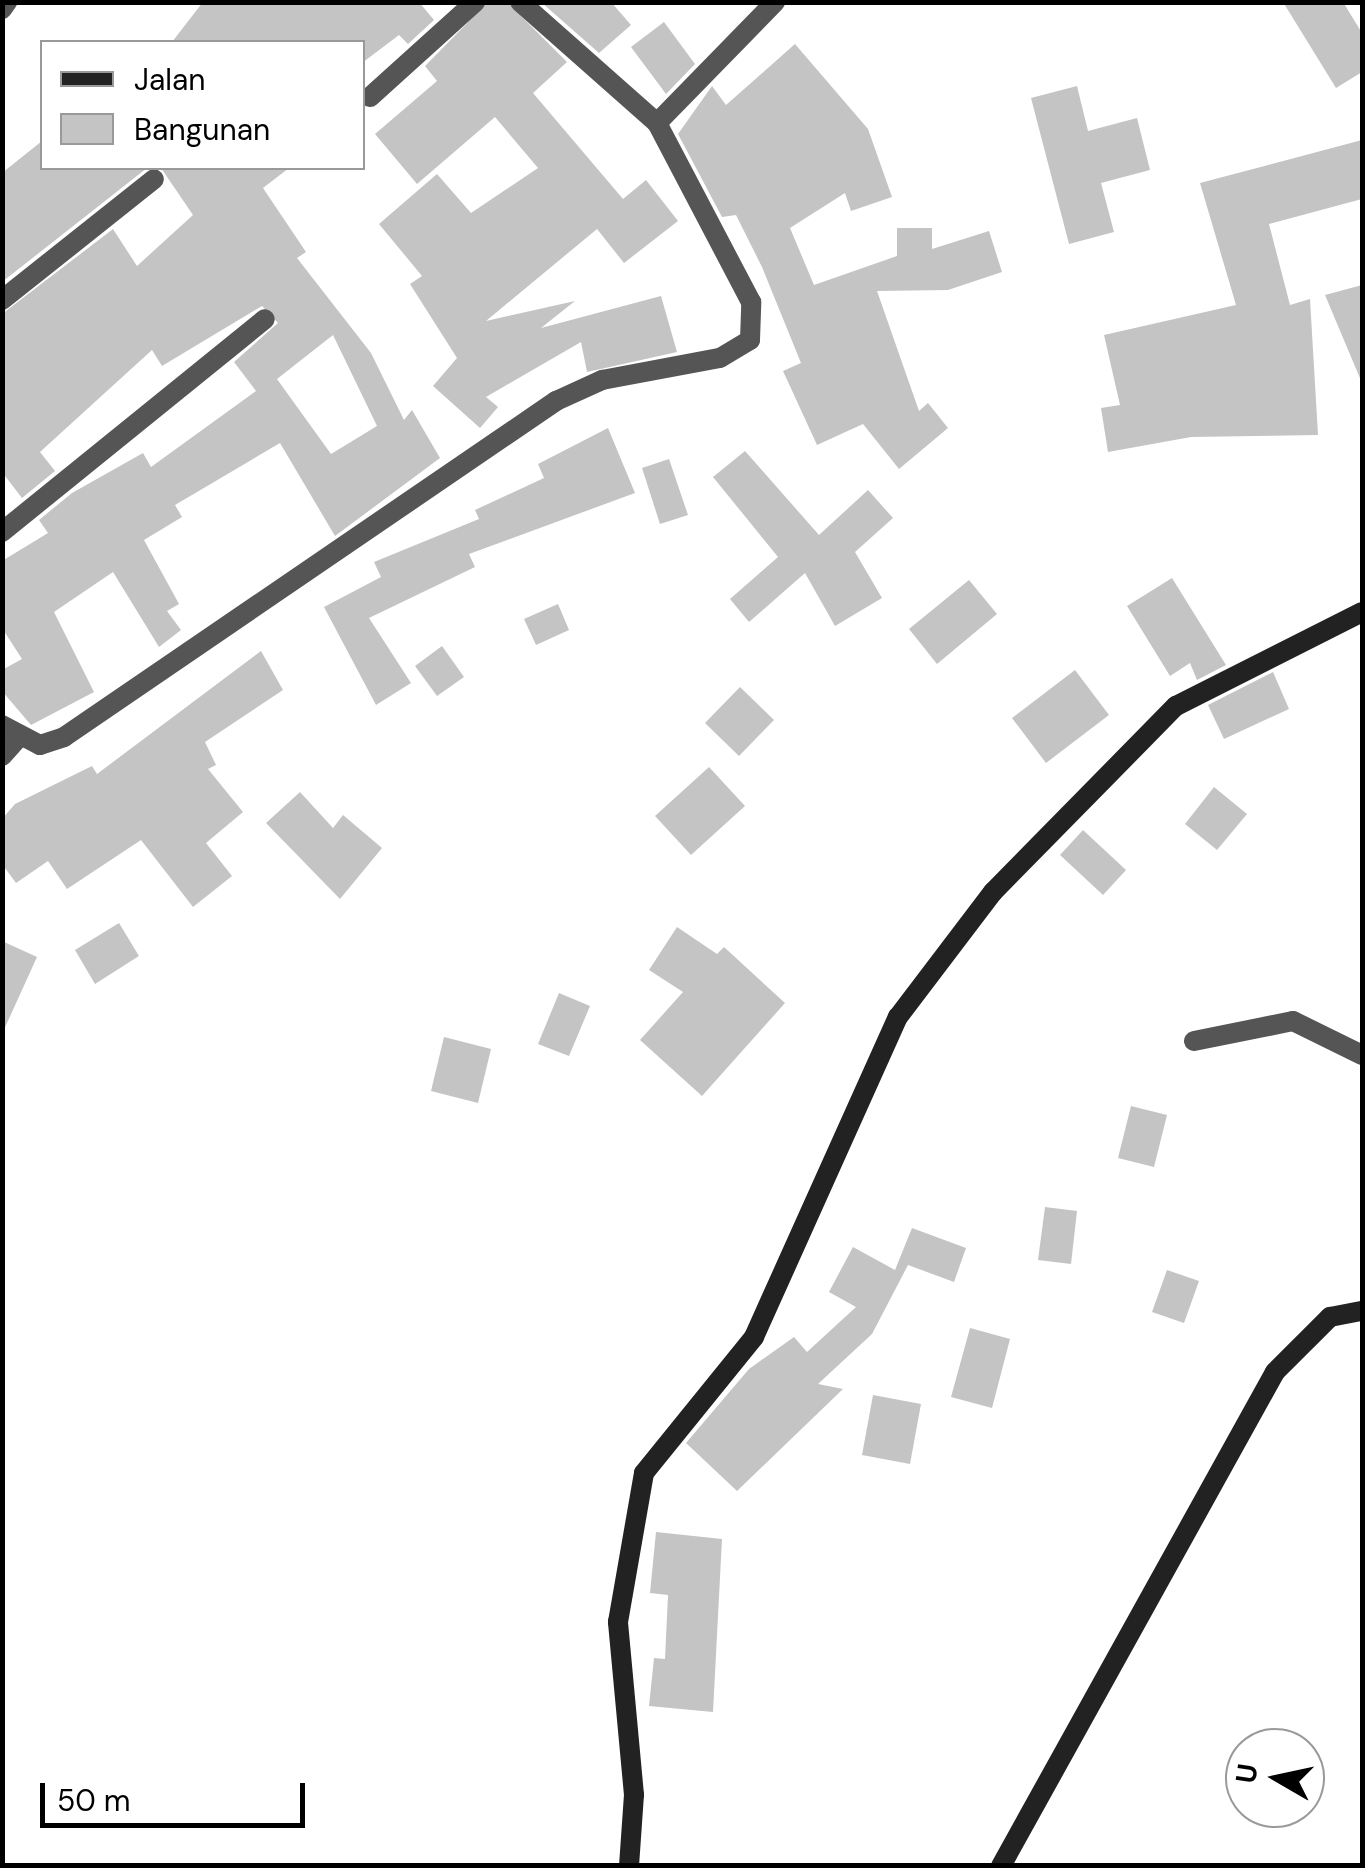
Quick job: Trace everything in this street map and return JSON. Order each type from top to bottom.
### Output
[{"type":"street","points":[[2,9],[7,2]]},
{"type":"street","points":[[370,97],[475,2]]},
{"type":"street","points":[[2,756],[10,731],[40,746],[78,728],[556,401],[602,380],[741,351],[754,325],[750,302],[657,123],[520,2]]},
{"type":"street","points":[[657,123],[775,2]]},
{"type":"street","points":[[2,300],[154,179]]},
{"type":"street","points":[[2,532],[265,319]]},
{"type":"street","points":[[629,1866],[634,1795],[618,1622],[644,1474],[754,1337],[898,1017],[994,892],[1176,706],[1362,612]]},
{"type":"street","points":[[1194,1041],[1293,1021],[1362,1055]]},
{"type":"street","points":[[1001,1866],[1275,1372],[1330,1317],[1362,1311]]},
{"type":"building","points":[[203,2],[419,2],[434,20],[408,44],[399,35],[365,61],[365,40],[174,40]]},
{"type":"building","points":[[488,2],[507,2],[567,62],[533,93],[623,199],[646,180],[678,221],[624,263],[597,229],[486,321],[575,301],[541,328],[661,296],[677,352],[587,372],[581,342],[486,397],[498,407],[480,428],[433,386],[457,358],[410,284],[422,276],[379,224],[437,174],[471,213],[538,168],[495,117],[417,184],[375,134],[437,81],[425,66]]},
{"type":"building","points":[[541,2],[611,2],[631,25],[599,53]]},
{"type":"building","points":[[1283,2],[1343,2],[1362,33],[1362,72],[1336,88]]},
{"type":"building","points":[[664,22],[695,64],[666,94],[631,47]]},
{"type":"building","points":[[795,44],[868,129],[892,197],[851,211],[845,193],[790,228],[814,285],[897,256],[897,228],[932,228],[932,249],[989,231],[1002,272],[948,290],[877,291],[919,411],[928,403],[948,428],[899,469],[863,424],[817,445],[783,371],[801,363],[762,267],[736,215],[722,217],[678,134],[712,86],[726,105]]},
{"type":"building","points":[[1077,86],[1088,131],[1137,118],[1150,170],[1101,183],[1114,232],[1069,244],[1031,98]]},
{"type":"building","points":[[1362,140],[1362,199],[1269,224],[1290,305],[1310,299],[1318,435],[1191,437],[1108,452],[1101,408],[1120,405],[1104,335],[1236,305],[1200,183]]},
{"type":"building","points":[[40,143],[40,170],[144,170],[2,282],[2,173]]},
{"type":"building","points":[[162,170],[286,170],[263,188],[306,252],[297,258],[371,353],[404,420],[412,410],[440,458],[335,536],[280,443],[175,505],[182,517],[144,540],[179,604],[167,611],[181,630],[159,647],[113,572],[54,612],[94,692],[31,725],[2,691],[2,670],[22,659],[2,628],[2,561],[48,533],[39,520],[72,493],[143,453],[151,467],[256,391],[234,362],[278,323],[262,306],[162,366],[152,350],[40,452],[55,471],[22,498],[2,472],[2,314],[113,229],[137,266],[193,215]],"holes":[[[333,335],[377,426],[331,454],[277,379]]]},
{"type":"building","points":[[1362,285],[1362,383],[1325,295]]},
{"type":"building","points":[[608,428],[635,493],[469,554],[475,567],[369,618],[411,683],[376,705],[324,607],[381,577],[374,562],[479,519],[475,510],[544,478],[538,464]]},
{"type":"building","points":[[745,451],[819,535],[868,490],[893,518],[855,552],[882,598],[835,626],[805,573],[749,622],[730,599],[778,557],[713,477]]},
{"type":"building","points":[[669,459],[688,515],[660,524],[642,468]]},
{"type":"building","points":[[1172,578],[1226,665],[1197,680],[1190,663],[1170,676],[1127,606]]},
{"type":"building","points":[[969,580],[997,614],[937,664],[909,629]]},
{"type":"building","points":[[558,604],[569,630],[536,645],[524,619]]},
{"type":"building","points":[[442,646],[464,677],[437,696],[415,666]]},
{"type":"building","points":[[261,651],[283,690],[205,742],[216,765],[208,769],[243,812],[206,843],[232,876],[193,907],[141,840],[67,889],[48,861],[16,883],[2,864],[2,819],[15,804],[92,766],[97,774]]},
{"type":"building","points":[[1075,670],[1109,715],[1046,763],[1012,718]]},
{"type":"building","points":[[1273,672],[1289,709],[1224,739],[1208,705]]},
{"type":"building","points":[[740,687],[774,720],[739,756],[705,723]]},
{"type":"building","points":[[709,767],[745,806],[691,855],[655,816]]},
{"type":"building","points":[[1214,787],[1247,814],[1217,850],[1185,824]]},
{"type":"building","points":[[300,792],[333,828],[343,815],[382,848],[340,899],[266,823]]},
{"type":"building","points":[[1083,830],[1126,870],[1103,895],[1060,855]]},
{"type":"building","points":[[119,923],[139,956],[95,984],[75,950]]},
{"type":"building","points":[[677,927],[717,954],[724,947],[785,1003],[702,1096],[640,1040],[683,992],[649,970]]},
{"type":"building","points":[[2,941],[37,957],[2,1034]]},
{"type":"building","points":[[559,993],[590,1006],[569,1056],[538,1044]]},
{"type":"building","points":[[444,1037],[491,1049],[478,1103],[431,1091]]},
{"type":"building","points":[[1131,1106],[1167,1115],[1154,1167],[1118,1158]]},
{"type":"building","points":[[1045,1207],[1077,1211],[1071,1264],[1038,1260]]},
{"type":"building","points":[[912,1228],[966,1248],[954,1282],[908,1265],[872,1334],[818,1384],[843,1389],[737,1491],[686,1443],[749,1369],[794,1337],[807,1352],[856,1307],[829,1292],[853,1247],[895,1270]]},
{"type":"building","points":[[1167,1270],[1199,1281],[1184,1323],[1152,1312]]},
{"type":"building","points":[[970,1328],[1010,1339],[992,1408],[951,1397]]},
{"type":"building","points":[[873,1395],[921,1404],[910,1464],[862,1455]]},
{"type":"building","points":[[656,1532],[722,1539],[713,1712],[649,1706],[654,1658],[665,1659],[668,1595],[650,1593]]}]
